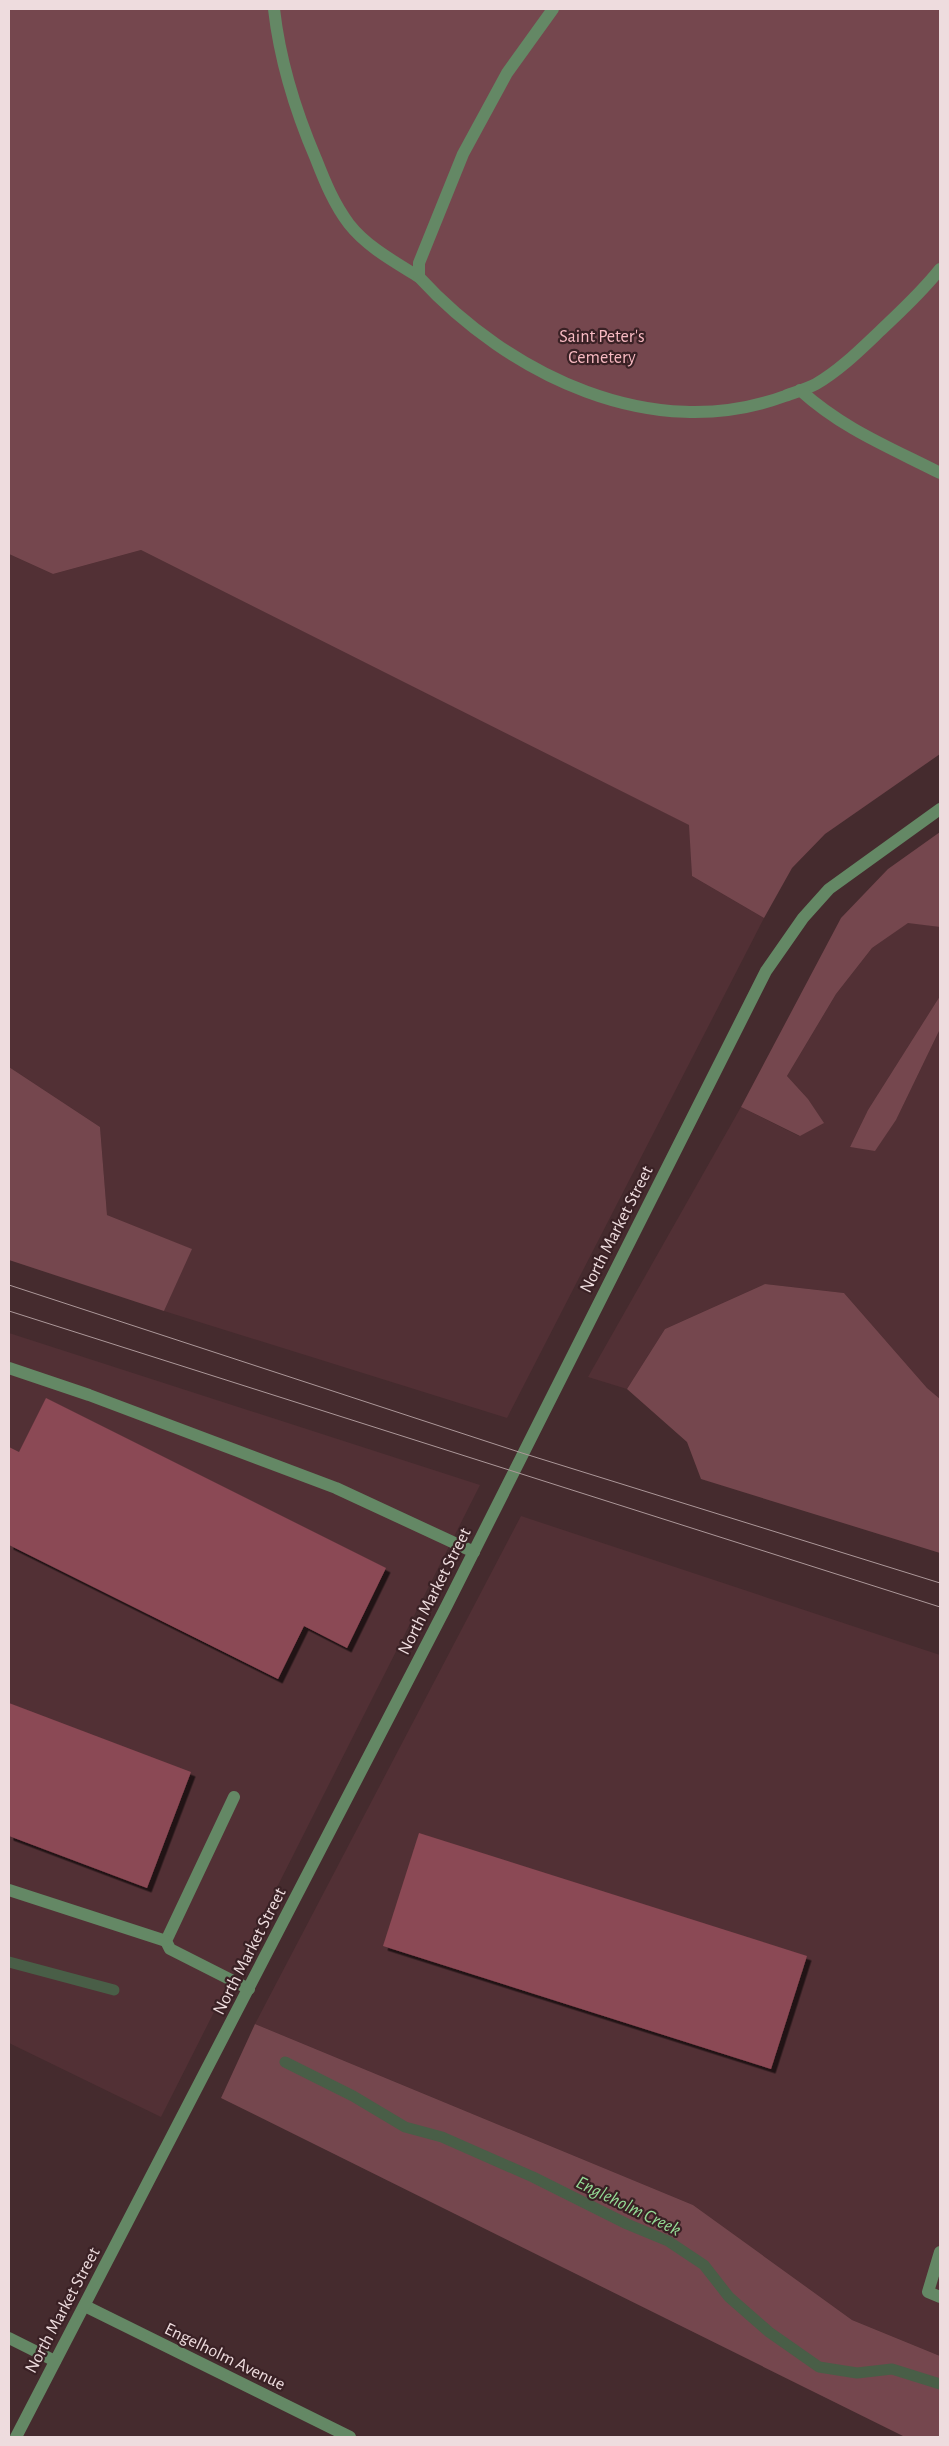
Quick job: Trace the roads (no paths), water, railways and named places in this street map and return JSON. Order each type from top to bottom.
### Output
[{"type":"street","points":[[274,9],[278,44],[296,113],[331,196],[350,225],[381,253],[419,277],[431,290],[498,346],[543,374],[610,401],[667,412],[719,412],[762,404],[816,384],[852,358],[924,289],[940,269]]},
{"type":"street","points":[[419,277],[418,263],[463,154],[507,73],[554,9]]},
{"type":"street","points":[[800,390],[824,412],[851,429],[940,473]]},
{"type":"street","name":"North Market Street","points":[[16,2437],[474,1552],[766,971],[803,918],[829,889],[940,809]]},
{"type":"street","points":[[9,1368],[89,1395],[336,1488],[474,1552]]},
{"type":"street","points":[[166,1941],[234,1797]]},
{"type":"street","points":[[9,1890],[166,1941],[170,1949],[249,1989]]},
{"type":"street","points":[[940,2252],[928,2292],[940,2297]]},
{"type":"street","name":"Engelholm Avenue","points":[[85,2306],[350,2437]]},
{"type":"street","points":[[9,2338],[55,2361]]},
{"type":"waterway","name":"Engleholm Creek","points":[[9,1962],[114,1990]]},
{"type":"waterway","name":"Engleholm Creek","points":[[285,2062],[353,2096],[405,2127],[442,2137],[533,2177],[627,2224],[668,2241],[704,2265],[729,2297],[769,2332],[819,2367],[857,2373],[892,2369],[940,2384]]},
{"type":"tram line","points":[[9,1285],[522,1453],[940,1583]]},
{"type":"tram line","points":[[9,1311],[940,1607]]},
{"type":"park label","name":"Saint Peter's Cemetery","points":[[602,346]]}]
